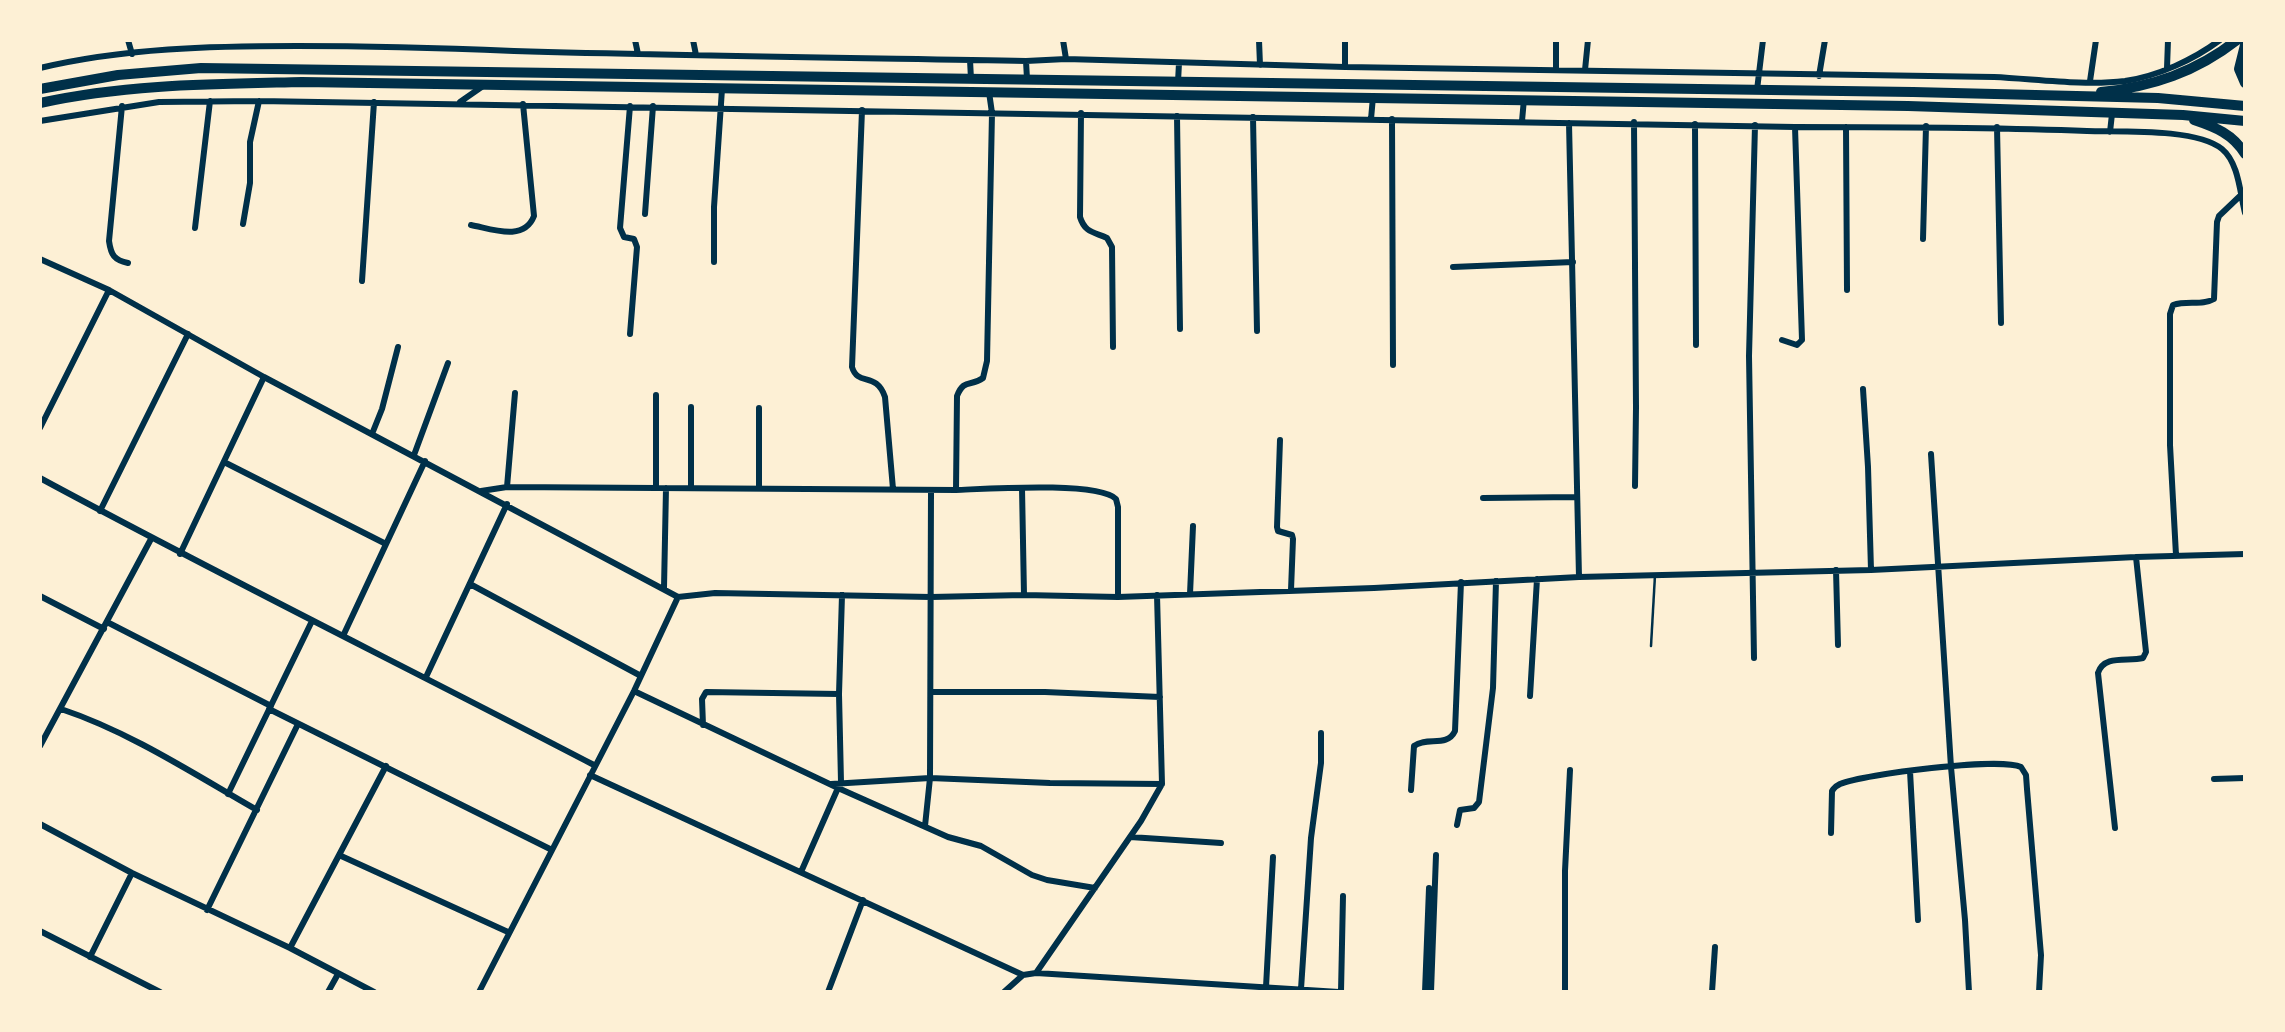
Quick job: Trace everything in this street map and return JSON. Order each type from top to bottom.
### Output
[{"type":"highway","points":[[2030,96],[2104,92],[2164,81],[2194,69],[2237,40]]},
{"type":"highway","points":[[2245,45],[2239,69],[2245,83]]},
{"type":"highway","points":[[40,89],[118,75],[201,68],[1928,92],[2158,98],[2245,106]]},
{"type":"highway","points":[[40,103],[120,90],[194,84],[302,82],[1894,106],[2182,115],[2245,121]]},
{"type":"highway","points":[[2182,115],[2218,128],[2231,136],[2245,154]]},
{"type":"street","points":[[128,40],[132,54]]},
{"type":"street","points":[[453,49],[454,40]]},
{"type":"street","points":[[635,40],[638,54]]},
{"type":"street","points":[[693,40],[696,55]]},
{"type":"street","points":[[1062,40],[1066,59]]},
{"type":"street","points":[[1259,40],[1260,65]]},
{"type":"street","points":[[1345,40],[1345,68]]},
{"type":"street","points":[[1556,40],[1556,69]]},
{"type":"street","points":[[1585,70],[1587,40]]},
{"type":"street","points":[[1757,90],[1763,40]]},
{"type":"street","points":[[1819,76],[1825,40]]},
{"type":"street","points":[[2090,81],[2096,40]]},
{"type":"street","points":[[2168,40],[2168,68]]},
{"type":"street","points":[[40,68],[132,54],[202,48],[276,43],[385,43],[453,49],[638,54],[1026,61],[1066,59],[1345,68],[1556,69],[2090,81],[2126,80],[2168,68],[2220,40]]},
{"type":"street","points":[[970,60],[971,79]]},
{"type":"street","points":[[1026,61],[1027,79]]},
{"type":"street","points":[[1178,82],[1179,63]]},
{"type":"street","points":[[1521,69],[1521,87]]},
{"type":"street","points":[[1928,92],[1930,77]]},
{"type":"street","points":[[458,103],[484,85]]},
{"type":"street","points":[[714,262],[714,207],[722,89]]},
{"type":"street","points":[[956,490],[957,396],[966,383],[978,382],[984,378],[987,361],[992,113],[989,92]]},
{"type":"street","points":[[1371,119],[1373,97]]},
{"type":"street","points":[[1522,121],[1524,99]]},
{"type":"street","points":[[195,228],[210,101]]},
{"type":"street","points":[[243,224],[250,183],[250,142],[259,101]]},
{"type":"street","points":[[40,121],[159,102],[259,101],[2045,129],[2184,136],[2210,142],[2222,149],[2231,160],[2245,213]]},
{"type":"street","points":[[362,281],[374,102]]},
{"type":"street","points":[[471,225],[516,232],[526,230],[531,223],[534,216],[523,104]]},
{"type":"street","points":[[122,106],[109,241],[113,256],[128,263]]},
{"type":"street","points":[[630,106],[620,228],[624,237],[634,239],[637,247],[630,334]]},
{"type":"street","points":[[645,214],[653,106]]},
{"type":"street","points":[[862,110],[852,367],[859,378],[875,381],[882,387],[893,489]]},
{"type":"street","points":[[2045,129],[2047,111]]},
{"type":"street","points":[[1081,113],[1080,217],[1086,229],[1107,238],[1112,247],[1113,346]]},
{"type":"street","points":[[2110,132],[2112,114]]},
{"type":"street","points":[[1177,116],[1180,329]]},
{"type":"street","points":[[1253,117],[1257,331]]},
{"type":"street","points":[[1392,119],[1393,365]]},
{"type":"street","points":[[1634,122],[1635,486]]},
{"type":"street","points":[[1569,123],[1578,577]]},
{"type":"street","points":[[1695,124],[1696,345]]},
{"type":"street","points":[[1754,658],[1749,356],[1755,125]]},
{"type":"street","points":[[1923,239],[1926,126]]},
{"type":"street","points":[[1782,340],[1797,345],[1802,340],[1795,127]]},
{"type":"street","points":[[1846,127],[1847,290]]},
{"type":"street","points":[[1997,127],[2001,323]]},
{"type":"street","points":[[2176,555],[2170,445],[2170,314],[2173,305],[2206,303],[2214,299],[2217,222],[2219,216],[2241,195]]},
{"type":"street","points":[[40,259],[110,290],[264,377],[678,597],[715,593],[1118,597],[1374,588],[1578,577],[1871,570],[2245,554]]},
{"type":"street","points":[[1453,267],[1573,262]]},
{"type":"street","points":[[40,428],[110,290]]},
{"type":"street","points":[[100,511],[188,334]]},
{"type":"street","points":[[372,434],[385,399],[397,347]]},
{"type":"street","points":[[414,456],[448,363]]},
{"type":"street","points":[[180,554],[264,377]]},
{"type":"street","points":[[1863,389],[1871,570]]},
{"type":"street","points":[[507,487],[515,393]]},
{"type":"street","points":[[656,395],[656,487]]},
{"type":"street","points":[[691,407],[691,488]]},
{"type":"street","points":[[759,408],[760,488]]},
{"type":"street","points":[[1280,440],[1277,527],[1278,531],[1292,535],[1293,538],[1291,590]]},
{"type":"street","points":[[1931,454],[1951,767],[1969,992]]},
{"type":"street","points":[[343,636],[425,461]]},
{"type":"street","points":[[223,462],[386,544]]},
{"type":"street","points":[[40,478],[151,539],[594,765]]},
{"type":"street","points":[[481,491],[507,487],[1081,489],[1112,495],[1116,499],[1118,597]]},
{"type":"street","points":[[664,588],[666,488]]},
{"type":"street","points":[[1022,488],[1024,595]]},
{"type":"street","points":[[925,826],[930,778],[931,490]]},
{"type":"street","points":[[1483,498],[1577,497]]},
{"type":"street","points":[[426,677],[507,504]]},
{"type":"street","points":[[1190,594],[1193,526]]},
{"type":"street","points":[[40,746],[151,539]]},
{"type":"street","points":[[2115,828],[2098,673],[2104,663],[2112,660],[2136,660],[2143,658],[2146,652],[2136,557]]},
{"type":"street","points":[[1836,570],[1838,645]]},
{"type":"street","points":[[1530,696],[1537,579]]},
{"type":"street","points":[[1457,825],[1460,810],[1474,808],[1479,802],[1493,688],[1496,581]]},
{"type":"street","points":[[1411,790],[1414,746],[1424,740],[1451,739],[1455,731],[1461,582]]},
{"type":"street","points":[[470,584],[641,676]]},
{"type":"street","points":[[1036,973],[1130,838],[1163,784],[1157,595]]},
{"type":"street","points":[[40,596],[270,707],[298,724],[552,850]]},
{"type":"street","points":[[801,872],[837,785],[842,596]]},
{"type":"street","points":[[479,992],[634,691],[678,597]]},
{"type":"street","points":[[228,794],[312,621]]},
{"type":"street","points":[[634,691],[948,837],[982,846],[1032,876],[1095,888]]},
{"type":"street","points":[[703,725],[702,699],[706,692],[839,694]]},
{"type":"street","points":[[931,692],[1160,697]]},
{"type":"street","points":[[61,709],[114,731],[257,810]]},
{"type":"street","points":[[207,910],[298,724]]},
{"type":"street","points":[[1301,989],[1311,838],[1321,762],[1321,733]]},
{"type":"street","points":[[1831,833],[1831,799],[1835,787],[1842,783],[1951,767],[2008,764],[2017,765],[2024,770],[2028,789],[2041,954],[2039,992]]},
{"type":"street","points":[[290,948],[386,766]]},
{"type":"street","points":[[1565,992],[1565,871],[1570,770]]},
{"type":"street","points":[[1910,771],[1918,920]]},
{"type":"street","points":[[590,775],[1023,975]]},
{"type":"street","points":[[837,785],[930,778],[1163,784]]},
{"type":"street","points":[[2214,779],[2245,778]]},
{"type":"street","points":[[40,824],[132,873],[290,948],[374,992]]},
{"type":"street","points":[[1130,838],[1221,843]]},
{"type":"street","points":[[339,855],[508,932]]},
{"type":"street","points":[[1431,992],[1436,855]]},
{"type":"street","points":[[1266,987],[1273,856]]},
{"type":"street","points":[[90,957],[132,873]]},
{"type":"street","points":[[1426,992],[1429,888]]},
{"type":"street","points":[[1004,992],[1023,975],[1036,973],[1340,992],[1343,896]]},
{"type":"street","points":[[828,992],[863,900]]},
{"type":"street","points":[[40,931],[160,992]]},
{"type":"street","points":[[1713,992],[1714,947]]},
{"type":"street","points":[[328,992],[338,974]]},
{"type":"lane","points":[[1651,646],[1655,575]]}]
